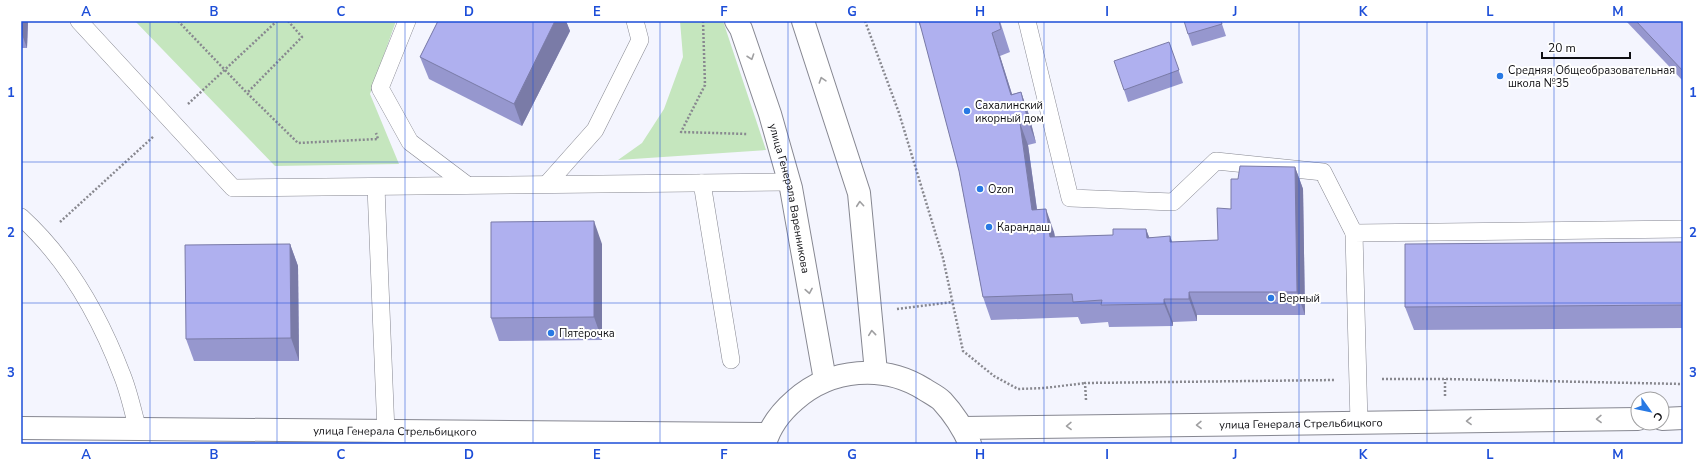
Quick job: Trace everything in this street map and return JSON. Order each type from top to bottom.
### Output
[{"type":"street","name":"улица Генерала Варенникова","points":[[736,21],[741,29],[766,100],[789,182],[825,380]]},
{"type":"street","points":[[802,21],[859,193],[876,372]]},
{"type":"street","points":[[766,439],[783,411],[802,393],[825,380],[850,373],[876,372],[911,381],[941,400],[966,436]]},
{"type":"street","points":[[1670,419],[1683,418]]},
{"type":"street","name":"улица Генерала Стрельбицкого","points":[[966,436],[1359,422],[1630,419]]},
{"type":"street","name":"улица Генерала Стрельбицкого","points":[[21,428],[386,432],[766,439]]},
{"type":"lane","points":[[80,21],[233,188],[789,182]]},
{"type":"lane","points":[[407,21],[380,88],[410,142],[466,185]]},
{"type":"lane","points":[[547,184],[595,130],[640,40],[635,21]]},
{"type":"lane","points":[[1027,21],[1070,198],[1173,202],[1216,161],[1323,172],[1354,233],[1359,422]]},
{"type":"lane","points":[[702,183],[731,360]]},
{"type":"lane","points":[[376,186],[386,432]]},
{"type":"lane","points":[[21,217],[42,239],[73,276],[100,324],[123,375],[138,430]]},
{"type":"lane","points":[[1354,233],[1683,229]]},
{"type":"path","points":[[178,21],[226,69],[247,93],[298,143],[378,139],[373,126]]},
{"type":"path","points":[[42,239],[277,21]]},
{"type":"path","points":[[247,93],[302,37],[288,21]]},
{"type":"path","points":[[703,21],[705,85],[681,132],[776,135]]},
{"type":"path","points":[[865,21],[899,113],[943,258],[962,351],[994,376],[1018,389],[1045,388],[1085,383]]},
{"type":"green space","points":[[135,21],[396,21],[370,94],[399,164],[275,166]]},
{"type":"green space","points":[[680,21],[723,21],[766,150],[618,160],[642,143],[664,109],[683,57]]},
{"type":"building","points":[[438,21],[555,21],[514,104],[420,57]]},
{"type":"building","points":[[919,21],[999,21],[1001,29],[992,33],[1011,95],[1021,92],[1028,121],[1020,123],[1032,210],[1046,209],[1050,237],[1113,235],[1113,229],[1146,229],[1147,238],[1170,236],[1170,242],[1218,240],[1217,208],[1231,209],[1231,179],[1238,179],[1240,166],[1295,167],[1297,292],[1189,292],[1189,299],[1164,299],[1164,304],[1101,305],[1102,300],[1073,302],[1072,294],[983,297],[959,171]]},
{"type":"building","points":[[1184,21],[1221,21],[1222,24],[1188,34]]},
{"type":"building","points":[[1636,21],[1683,21],[1683,71]]},
{"type":"building","points":[[1169,42],[1179,70],[1124,90],[1114,61]]},
{"type":"building","points":[[594,221],[594,317],[491,318],[491,222]]},
{"type":"building","points":[[1683,242],[1683,305],[1405,307],[1405,244]]},
{"type":"building","points":[[290,244],[291,338],[186,339],[185,245]]},
{"type":"place","name":"Средняя Общеобразовательная школа №35","points":[[1500,76]]},
{"type":"place","name":"Сахалинский икорный дом","points":[[967,111]]},
{"type":"place","name":"Ozon","points":[[980,189]]},
{"type":"place","name":"Карандаш","points":[[989,227]]},
{"type":"place","name":"Верный","points":[[1271,298]]},
{"type":"place","name":"Пятёрочка","points":[[551,333]]}]
